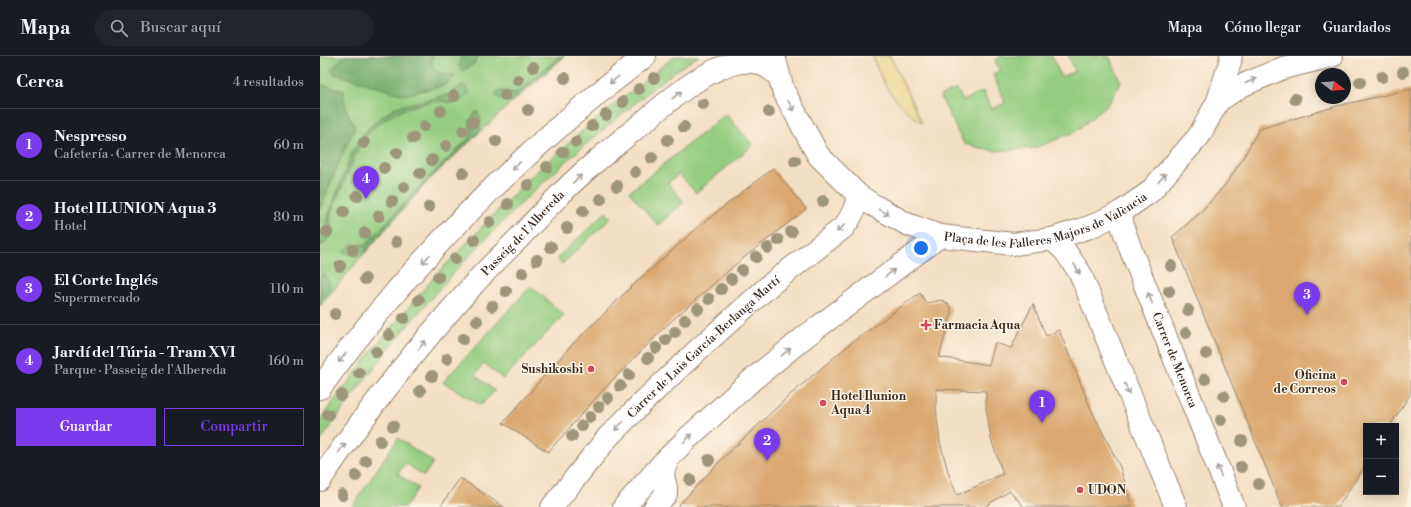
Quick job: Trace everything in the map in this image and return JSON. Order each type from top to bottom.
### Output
[{"type":"street","points":[[320,388],[388,301],[439,244],[498,182],[602,90],[645,56]]},
{"type":"street","name":"Plaça de les Falleres Majors de València","points":[[776,65],[783,90],[818,155],[858,195],[907,224],[940,236],[1013,244],[1052,239],[1090,227],[1121,212],[1150,192],[1199,136],[1218,101],[1231,56]]},
{"type":"street","points":[[1218,101],[1241,86],[1284,68],[1332,56]]},
{"type":"street","name":"Passeig de l'Albereda","points":[[320,480],[384,392],[474,284],[558,196],[593,164],[657,110],[707,74],[734,64],[752,62],[766,65],[776,65]]},
{"type":"street","name":"Carrer de Luis García-Berlanga Martí","points":[[552,507],[608,437],[700,348],[770,285],[844,227],[856,208],[858,195]]},
{"type":"street","name":"Carrer de Menorca","points":[[1121,212],[1123,228],[1132,253],[1234,507]]},
{"type":"street","points":[[624,507],[688,438],[752,380],[806,336],[940,236]]},
{"type":"street","points":[[1052,239],[1065,251],[1080,273],[1176,507]]},
{"type":"street","points":[[655,507],[666,494],[663,476],[669,457]]},
{"type":"street","points":[[574,507],[571,498],[575,480]]},
{"type":"green space","points":[[320,56],[565,56],[513,101],[428,181],[394,218],[320,306]]},
{"type":"green space","points":[[344,56],[433,56],[432,65],[434,69],[440,73],[453,74],[455,77],[445,85],[404,95],[332,73],[331,70]]},
{"type":"green space","points":[[460,56],[479,56],[474,64],[462,71],[459,66],[461,59]]},
{"type":"green space","points":[[560,56],[565,56],[513,101],[501,99],[495,94],[498,91],[513,93],[517,92]]},
{"type":"green space","points":[[675,56],[699,56],[656,86],[573,155],[494,231],[456,270],[385,354],[320,442],[320,419],[376,346],[434,277],[526,181],[589,125]]},
{"type":"green space","points":[[1000,56],[1052,56],[1061,77],[1075,71],[1068,56],[1109,56],[1121,82],[1109,103],[1075,132],[1035,148],[995,151],[964,144],[940,96],[957,89],[963,101],[983,91],[991,109],[1005,103],[993,74],[1000,71],[995,60]]},
{"type":"green space","points":[[320,84],[344,91],[345,106],[355,128],[346,145],[320,209]]},
{"type":"green space","points":[[463,84],[470,92],[459,102],[454,103],[437,101],[426,103],[393,114],[374,127],[366,136],[358,149],[332,210],[330,219],[334,231],[322,246],[320,242],[327,219],[354,148],[364,133],[378,119],[396,107],[451,94]]},
{"type":"green space","points":[[477,111],[480,117],[480,131],[428,181],[363,255],[356,256],[343,252],[351,244],[366,245],[421,185],[472,135],[470,120]]},
{"type":"green space","points":[[726,114],[753,145],[696,193],[679,174],[668,183],[684,202],[658,225],[629,192]]},
{"type":"green space","points":[[606,212],[611,218],[562,264],[557,258]]},
{"type":"green space","points":[[324,273],[329,283],[330,290],[320,306],[320,299],[322,297],[320,293],[320,277]]},
{"type":"green space","points":[[531,286],[564,315],[503,379],[484,363],[475,375],[495,391],[481,405],[443,382]]},
{"type":"green space","points":[[398,438],[433,462],[424,476],[405,463],[398,474],[418,488],[405,507],[352,507]]},
{"type":"sand","points":[[873,56],[890,56],[922,123],[905,109],[892,94],[876,67]]},
{"type":"building","points":[[1411,89],[1411,393],[1392,423],[1363,423],[1363,469],[1338,507],[1282,507],[1172,237],[1200,213],[1226,184],[1242,160],[1259,129],[1351,103]]},
{"type":"building","points":[[773,168],[806,209],[736,264],[668,324],[604,389],[548,452],[503,423],[568,349],[631,287],[703,223]]},
{"type":"building","points":[[920,293],[926,303],[942,300],[951,308],[951,315],[939,357],[989,365],[995,343],[1011,348],[1033,304],[1046,336],[1059,330],[1091,409],[1120,467],[1132,507],[1024,507],[1010,491],[984,507],[677,507],[723,458],[791,394],[851,343]],"holes":[[[936,389],[986,391],[986,407],[991,439],[1003,474],[957,495],[949,475],[940,442],[936,409]]]},
{"type":"building","points":[[460,478],[504,507],[440,507]]},
{"type":"place","name":"Jardí del Túria - Tram XVI","points":[[366,199]]},
{"type":"place","name":"El Corte Inglés","points":[[1307,315]]},
{"type":"place","name":"Farmacia Aqua","points":[[926,325]]},
{"type":"place","name":"Sushikosbi","points":[[591,369]]},
{"type":"place","name":"Oficina de Correos","points":[[1344,382]]},
{"type":"place","name":"Hotel Ilunion Aqua 4","points":[[823,403]]},
{"type":"place","name":"Nespresso","points":[[1042,423]]},
{"type":"place","name":"Hotel ILUNION Aqua 3","points":[[767,461]]},
{"type":"place","name":"UDON","points":[[1080,490]]}]
